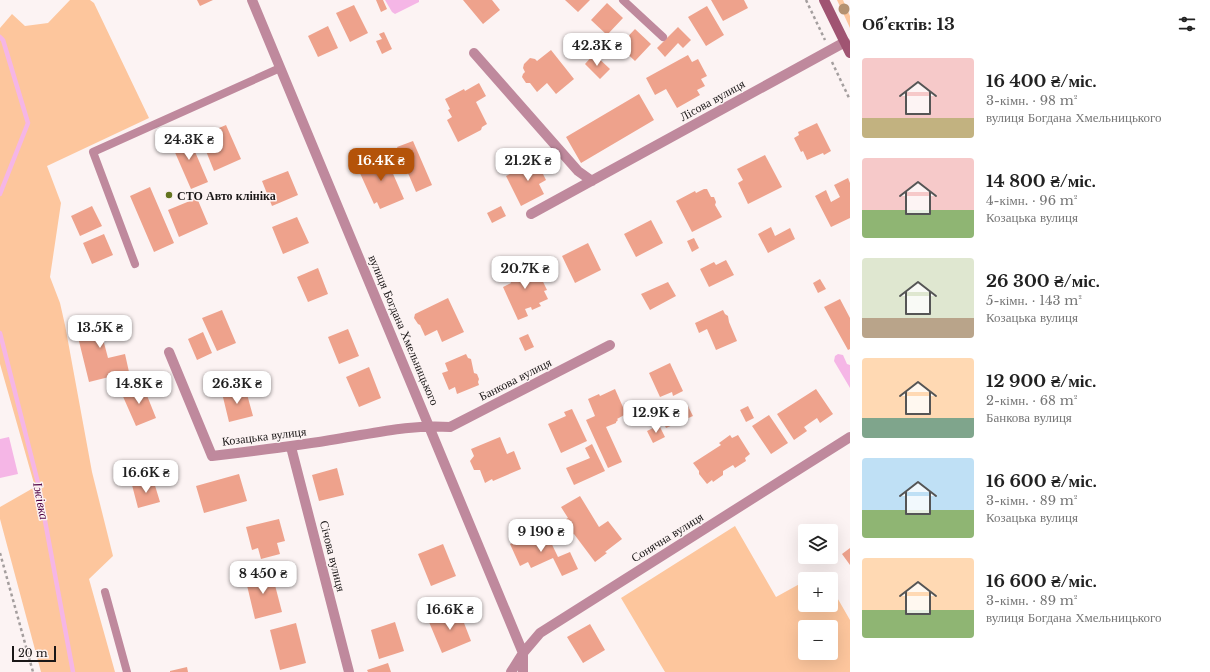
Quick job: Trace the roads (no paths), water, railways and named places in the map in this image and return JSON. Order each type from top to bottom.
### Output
[{"type":"street","name":"вулиця Богдана Хмельницького","points":[[252,0],[524,652],[523,672]]},
{"type":"street","points":[[824,0],[850,53]]},
{"type":"street","name":"Лісова вулиця","points":[[531,214],[844,42]]},
{"type":"street","points":[[474,53],[578,171],[592,181]]},
{"type":"street","name":"Банкова вулиця","points":[[430,426],[450,427],[610,345]]},
{"type":"street","name":"Козацька вулиця","points":[[169,352],[212,456],[291,447],[430,426]]},
{"type":"street","name":"Сонячна вулиця","points":[[512,672],[524,652],[540,633],[850,437]]},
{"type":"street","name":"Січова вулиця","points":[[291,447],[349,672]]},
{"type":"lane","points":[[623,0],[663,37]]},
{"type":"lane","points":[[135,264],[93,152],[280,68]]},
{"type":"lane","points":[[105,592],[127,672]]},
{"type":"waterway","name":"Іжівка","points":[[0,37],[3,40],[28,123],[0,194]]},
{"type":"waterway","name":"Іжівка","points":[[0,333],[38,483],[73,672]]},
{"type":"place","name":"СТО Авто клініка","points":[[169,195]]}]
